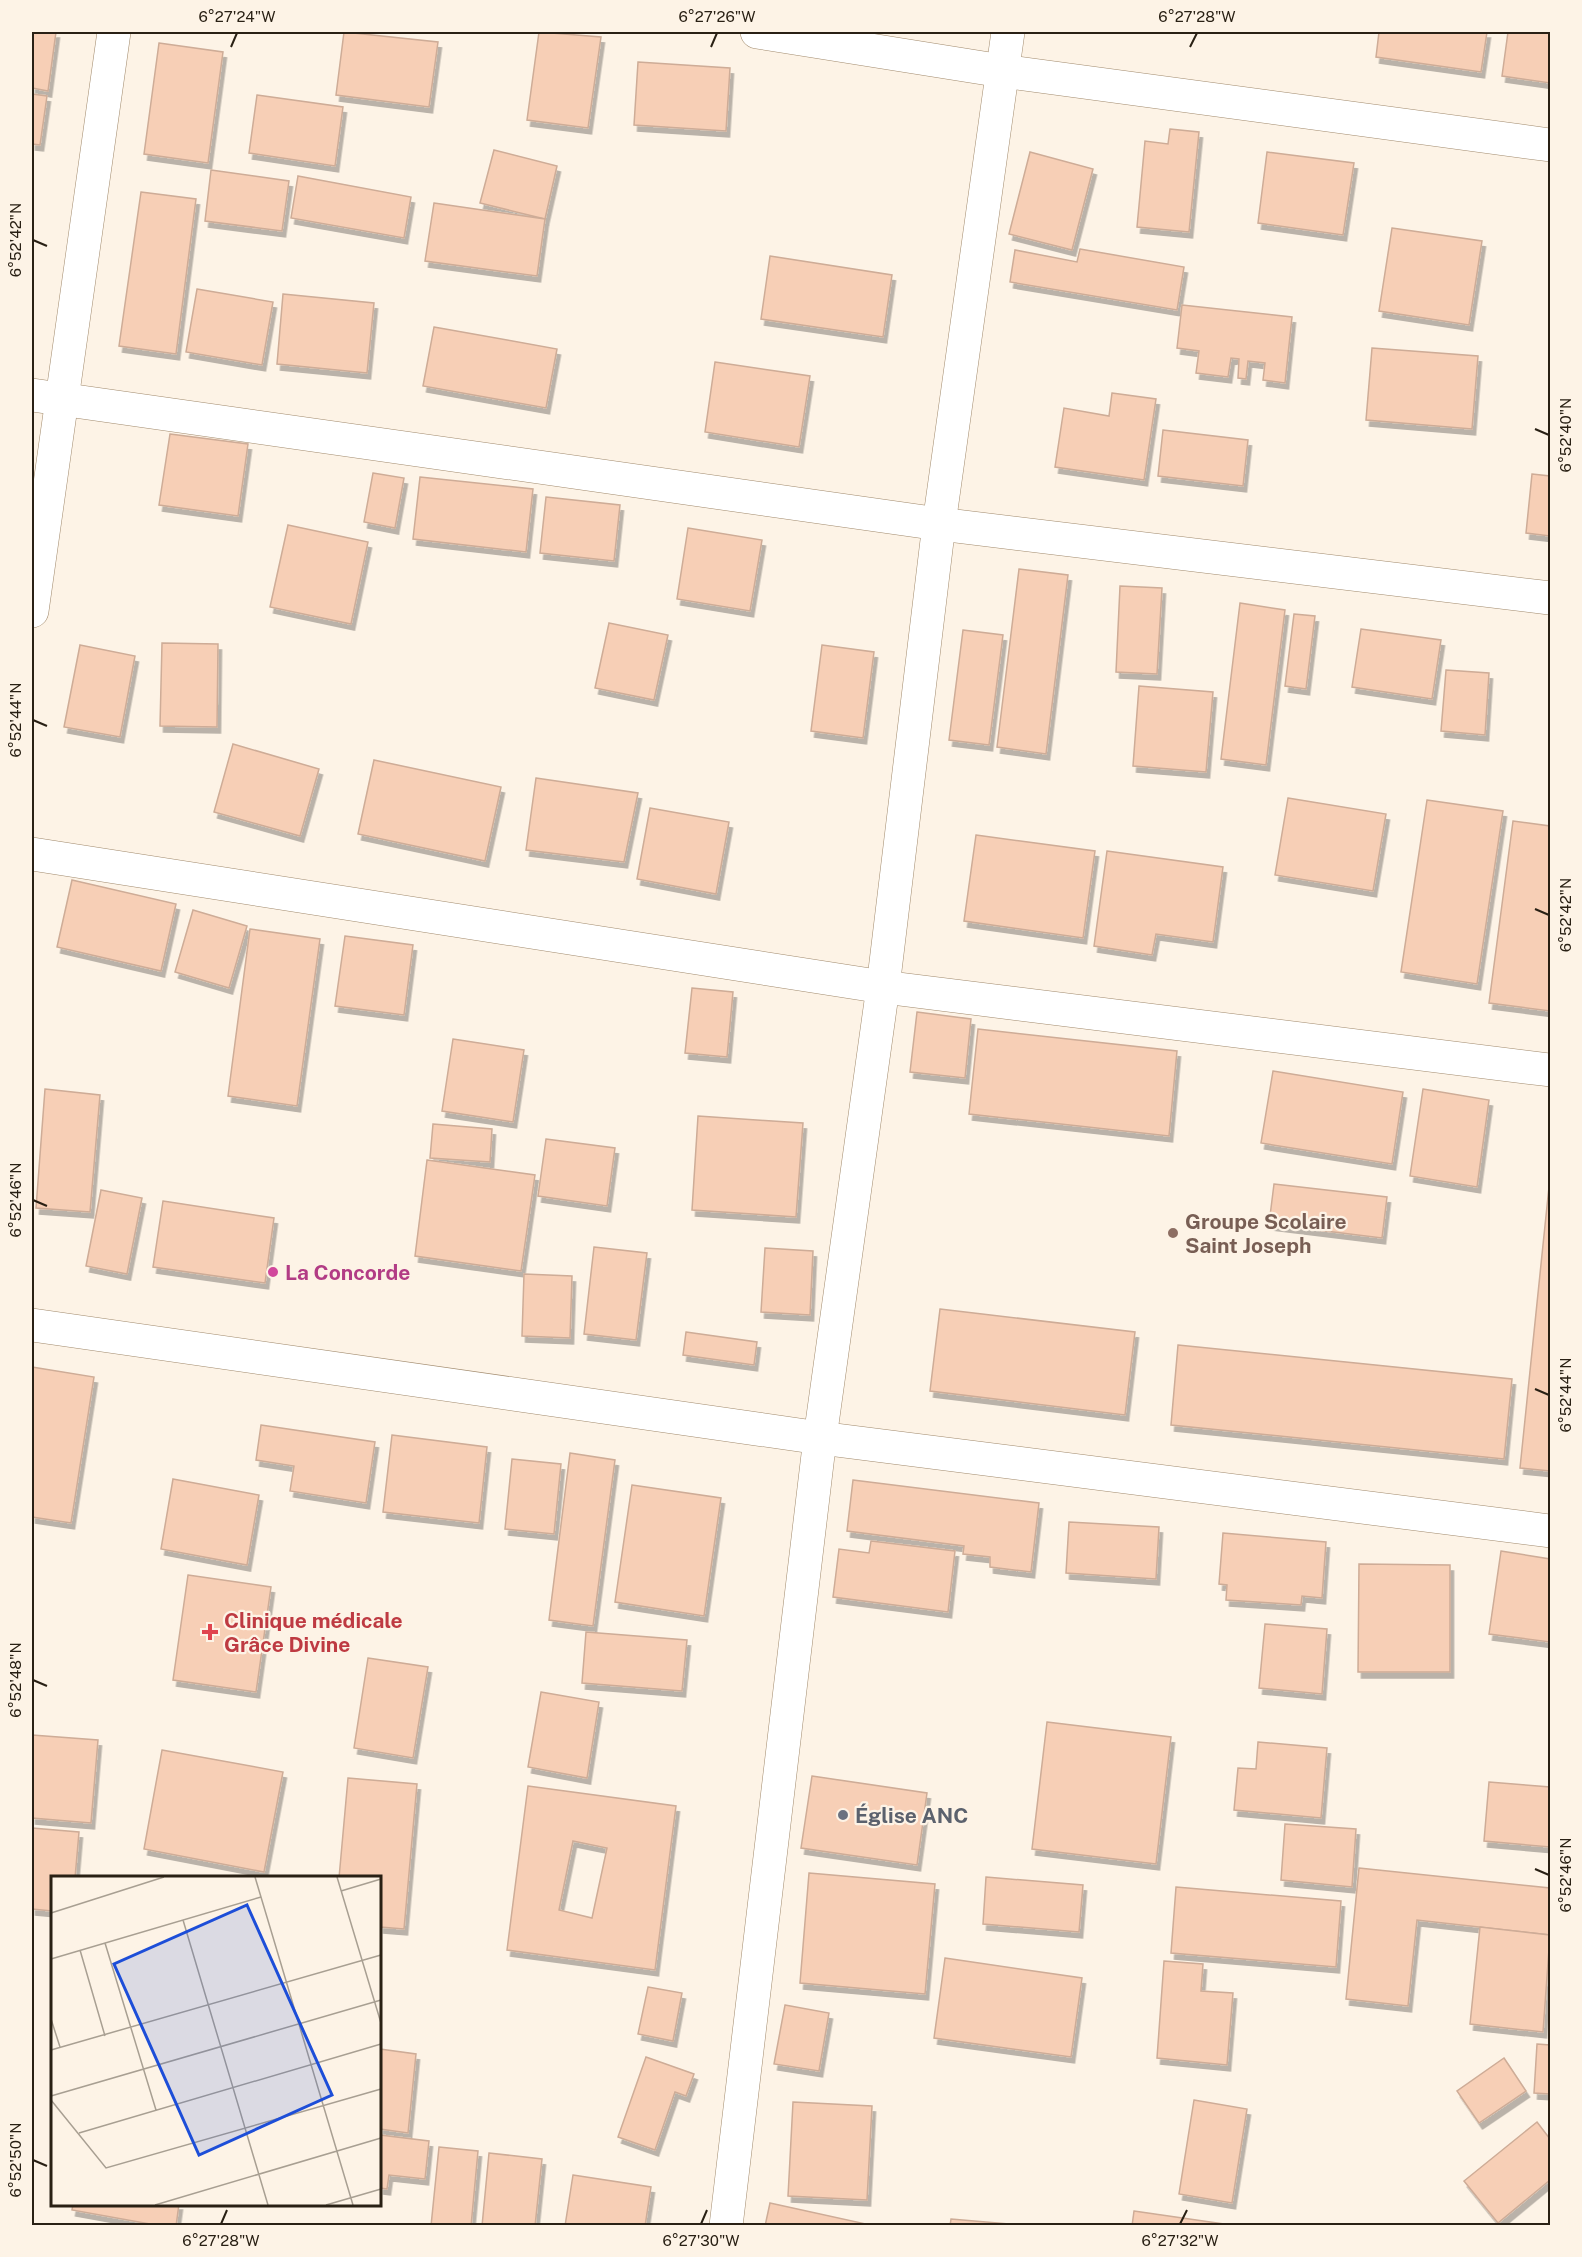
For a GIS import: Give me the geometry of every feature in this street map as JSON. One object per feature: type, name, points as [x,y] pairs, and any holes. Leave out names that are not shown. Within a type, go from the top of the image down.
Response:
[{"type":"street","points":[[32,611],[64,399],[114,32]]},
{"type":"street","points":[[757,32],[1002,71],[1551,145]]},
{"type":"street","points":[[726,2226],[820,1438],[883,987],[939,524],[1008,32]]},
{"type":"street","points":[[32,395],[939,524],[1551,598]]},
{"type":"street","points":[[32,854],[883,987],[1551,1070]]},
{"type":"street","points":[[32,1325],[820,1438],[1551,1531]]},
{"type":"building","points":[[32,32],[56,32],[48,91],[32,88]]},
{"type":"building","points":[[344,32],[438,42],[429,107],[336,95]]},
{"type":"building","points":[[539,32],[601,37],[588,128],[527,120]]},
{"type":"building","points":[[1379,32],[1487,32],[1481,72],[1376,57]]},
{"type":"building","points":[[1508,32],[1550,32],[1550,83],[1502,76]]},
{"type":"building","points":[[159,43],[223,52],[208,163],[144,154]]},
{"type":"building","points":[[638,62],[730,68],[726,131],[634,125]]},
{"type":"building","points":[[32,94],[47,96],[40,145],[32,144]]},
{"type":"building","points":[[257,95],[343,107],[335,166],[249,153]]},
{"type":"building","points":[[1170,129],[1199,132],[1189,232],[1137,227],[1145,141],[1168,144]]},
{"type":"building","points":[[494,150],[557,166],[545,219],[480,203]]},
{"type":"building","points":[[1030,152],[1093,169],[1072,250],[1009,234]]},
{"type":"building","points":[[1267,152],[1354,163],[1343,235],[1258,223]]},
{"type":"building","points":[[211,170],[289,181],[282,231],[205,221]]},
{"type":"building","points":[[298,176],[411,197],[404,238],[291,218]]},
{"type":"building","points":[[141,192],[196,199],[176,354],[119,346]]},
{"type":"building","points":[[434,203],[545,219],[537,276],[425,261]]},
{"type":"building","points":[[1392,228],[1482,241],[1469,325],[1379,311]]},
{"type":"building","points":[[1080,249],[1184,267],[1177,310],[1010,282],[1015,250],[1077,262]]},
{"type":"building","points":[[770,256],[892,275],[883,337],[761,319]]},
{"type":"building","points":[[197,289],[273,302],[262,365],[186,352]]},
{"type":"building","points":[[283,294],[374,303],[367,373],[277,364]]},
{"type":"building","points":[[1182,305],[1292,317],[1285,383],[1263,380],[1265,363],[1248,361],[1246,379],[1238,378],[1239,359],[1231,358],[1228,377],[1196,373],[1199,351],[1177,348]]},
{"type":"building","points":[[434,327],[557,349],[546,408],[423,386]]},
{"type":"building","points":[[1372,348],[1478,356],[1472,429],[1366,420]]},
{"type":"building","points":[[715,362],[810,376],[799,447],[705,432]]},
{"type":"building","points":[[1112,393],[1156,399],[1144,480],[1055,467],[1064,408],[1109,416]]},
{"type":"building","points":[[1163,430],[1248,440],[1243,486],[1158,476]]},
{"type":"building","points":[[170,434],[248,444],[238,516],[159,505]]},
{"type":"building","points":[[373,473],[404,478],[395,528],[364,522]]},
{"type":"building","points":[[1532,474],[1550,476],[1550,536],[1526,533]]},
{"type":"building","points":[[420,477],[533,489],[526,552],[413,539]]},
{"type":"building","points":[[546,497],[620,505],[614,561],[540,553]]},
{"type":"building","points":[[288,525],[368,542],[351,624],[270,607]]},
{"type":"building","points":[[688,528],[762,540],[750,611],[677,599]]},
{"type":"building","points":[[1019,569],[1068,575],[1046,754],[997,747]]},
{"type":"building","points":[[1120,586],[1162,588],[1157,674],[1116,672]]},
{"type":"building","points":[[1240,603],[1285,610],[1266,765],[1221,759]]},
{"type":"building","points":[[1294,614],[1315,616],[1306,689],[1285,686]]},
{"type":"building","points":[[609,623],[668,635],[654,700],[595,688]]},
{"type":"building","points":[[1361,629],[1441,640],[1432,699],[1352,687]]},
{"type":"building","points":[[963,630],[1003,635],[989,745],[949,740]]},
{"type":"building","points":[[162,643],[218,644],[217,727],[160,726]]},
{"type":"building","points":[[80,645],[135,656],[120,737],[64,727]]},
{"type":"building","points":[[822,645],[874,652],[863,738],[811,731]]},
{"type":"building","points":[[1446,670],[1489,673],[1485,735],[1441,731]]},
{"type":"building","points":[[1139,686],[1213,692],[1206,772],[1133,766]]},
{"type":"building","points":[[233,744],[319,769],[300,836],[214,812]]},
{"type":"building","points":[[374,760],[501,787],[485,861],[358,834]]},
{"type":"building","points":[[536,778],[638,793],[624,862],[526,850]]},
{"type":"building","points":[[1288,798],[1386,814],[1373,891],[1275,875]]},
{"type":"building","points":[[1427,800],[1503,811],[1477,984],[1401,972]]},
{"type":"building","points":[[650,808],[729,822],[716,894],[637,879]]},
{"type":"building","points":[[1513,821],[1550,826],[1550,1011],[1489,1003]]},
{"type":"building","points":[[976,835],[1095,851],[1083,938],[964,921]]},
{"type":"building","points":[[1107,851],[1223,867],[1213,942],[1156,934],[1152,955],[1094,946]]},
{"type":"building","points":[[72,880],[176,904],[161,971],[57,947]]},
{"type":"building","points":[[193,910],[247,926],[229,988],[175,972]]},
{"type":"building","points":[[250,929],[320,939],[297,1106],[228,1096]]},
{"type":"building","points":[[345,936],[413,945],[404,1015],[335,1006]]},
{"type":"building","points":[[692,988],[733,992],[727,1057],[685,1053]]},
{"type":"building","points":[[917,1012],[971,1019],[965,1078],[910,1072]]},
{"type":"building","points":[[978,1029],[1177,1051],[1169,1136],[969,1114]]},
{"type":"building","points":[[453,1039],[524,1050],[513,1122],[442,1111]]},
{"type":"building","points":[[1273,1071],[1403,1092],[1392,1164],[1261,1143]]},
{"type":"building","points":[[45,1089],[100,1095],[90,1212],[36,1208]]},
{"type":"building","points":[[1423,1089],[1489,1100],[1477,1187],[1410,1176]]},
{"type":"building","points":[[698,1116],[803,1123],[796,1217],[692,1210]]},
{"type":"building","points":[[433,1124],[492,1129],[490,1162],[430,1158]]},
{"type":"building","points":[[546,1139],[615,1148],[607,1206],[538,1196]]},
{"type":"building","points":[[427,1160],[535,1175],[521,1271],[415,1256]]},
{"type":"building","points":[[1550,1177],[1550,1471],[1520,1468]]},
{"type":"building","points":[[1274,1184],[1387,1197],[1382,1238],[1269,1224]]},
{"type":"building","points":[[101,1190],[142,1198],[127,1274],[86,1266]]},
{"type":"building","points":[[163,1201],[274,1218],[265,1283],[153,1267]]},
{"type":"building","points":[[594,1247],[647,1253],[636,1340],[584,1334]]},
{"type":"building","points":[[765,1248],[813,1251],[810,1315],[761,1312]]},
{"type":"building","points":[[524,1274],[572,1276],[570,1338],[522,1336]]},
{"type":"building","points":[[940,1309],[1135,1332],[1125,1415],[930,1391]]},
{"type":"building","points":[[686,1332],[757,1342],[754,1365],[683,1355]]},
{"type":"building","points":[[1178,1345],[1512,1379],[1504,1459],[1171,1425]]},
{"type":"building","points":[[32,1367],[94,1377],[71,1523],[32,1517]]},
{"type":"building","points":[[261,1425],[375,1442],[366,1503],[290,1491],[294,1466],[256,1460]]},
{"type":"building","points":[[392,1435],[487,1447],[479,1523],[383,1512]]},
{"type":"building","points":[[570,1453],[615,1460],[593,1626],[549,1620]]},
{"type":"building","points":[[512,1459],[561,1464],[554,1534],[505,1529]]},
{"type":"building","points":[[173,1479],[259,1495],[247,1565],[161,1549]]},
{"type":"building","points":[[853,1480],[1039,1503],[1031,1572],[990,1567],[990,1557],[963,1554],[964,1546],[847,1531]]},
{"type":"building","points":[[632,1485],[721,1498],[704,1616],[615,1602]]},
{"type":"building","points":[[1069,1522],[1159,1527],[1156,1579],[1066,1573]]},
{"type":"building","points":[[1223,1533],[1326,1542],[1322,1598],[1302,1596],[1301,1605],[1226,1600],[1227,1585],[1219,1584]]},
{"type":"building","points":[[871,1541],[955,1551],[948,1612],[833,1597],[839,1549],[869,1553]]},
{"type":"building","points":[[1501,1551],[1550,1559],[1550,1642],[1489,1634]]},
{"type":"building","points":[[1359,1564],[1450,1565],[1450,1672],[1358,1672]]},
{"type":"building","points":[[188,1575],[271,1587],[256,1692],[173,1680]]},
{"type":"building","points":[[1265,1624],[1327,1629],[1322,1694],[1259,1688]]},
{"type":"building","points":[[586,1632],[687,1640],[682,1691],[582,1683]]},
{"type":"building","points":[[368,1658],[428,1667],[413,1758],[354,1748]]},
{"type":"building","points":[[541,1692],[599,1702],[587,1778],[528,1767]]},
{"type":"building","points":[[1047,1722],[1171,1737],[1156,1864],[1032,1849]]},
{"type":"building","points":[[32,1735],[98,1740],[91,1823],[32,1818]]},
{"type":"building","points":[[1258,1742],[1327,1748],[1321,1818],[1234,1810],[1238,1768],[1256,1769]]},
{"type":"building","points":[[162,1750],[283,1772],[264,1872],[144,1849]]},
{"type":"building","points":[[812,1776],[927,1793],[917,1865],[801,1848]]},
{"type":"building","points":[[348,1778],[417,1784],[404,1929],[381,1927],[381,1876],[339,1876]]},
{"type":"building","points":[[1489,1782],[1550,1787],[1550,1847],[1484,1841]]},
{"type":"building","points":[[528,1786],[676,1806],[655,1970],[507,1950]],"holes":[[[573,1841],[607,1848],[592,1918],[559,1910]]]},
{"type":"building","points":[[1285,1824],[1356,1829],[1352,1887],[1281,1880]]},
{"type":"building","points":[[32,1828],[79,1832],[75,1876],[51,1876],[51,1911],[32,1909]]},
{"type":"building","points":[[1359,1868],[1550,1888],[1550,1935],[1417,1920],[1408,2006],[1346,1999]]},
{"type":"building","points":[[809,1873],[935,1884],[925,1994],[800,1983]]},
{"type":"building","points":[[986,1877],[1083,1885],[1079,1932],[983,1924]]},
{"type":"building","points":[[1176,1887],[1341,1901],[1336,1967],[1171,1953]]},
{"type":"building","points":[[1480,1927],[1550,1935],[1543,2032],[1470,2024]]},
{"type":"building","points":[[945,1958],[1082,1978],[1071,2057],[934,2038]]},
{"type":"building","points":[[1164,1961],[1203,1964],[1201,1991],[1233,1993],[1227,2065],[1157,2058]]},
{"type":"building","points":[[648,1987],[682,1993],[673,2041],[638,2034]]},
{"type":"building","points":[[785,2005],[829,2013],[819,2071],[774,2064]]},
{"type":"building","points":[[1537,2044],[1550,2045],[1550,2094],[1534,2093]]},
{"type":"building","points":[[381,2049],[416,2054],[408,2133],[381,2129]]},
{"type":"building","points":[[646,2057],[694,2074],[686,2096],[675,2092],[655,2150],[618,2137]]},
{"type":"building","points":[[1504,2058],[1526,2091],[1479,2123],[1457,2091]]},
{"type":"building","points":[[1194,2100],[1247,2109],[1232,2203],[1179,2194]]},
{"type":"building","points":[[793,2102],[872,2106],[867,2200],[788,2196]]},
{"type":"building","points":[[1537,2122],[1550,2139],[1550,2180],[1498,2223],[1464,2181]]},
{"type":"building","points":[[381,2135],[429,2141],[425,2179],[389,2175],[387,2189],[381,2188]]},
{"type":"building","points":[[439,2147],[478,2151],[471,2226],[431,2226]]},
{"type":"building","points":[[489,2153],[542,2159],[535,2226],[482,2226]]},
{"type":"building","points":[[573,2175],[651,2187],[645,2226],[565,2226]]},
{"type":"building","points":[[770,2203],[866,2224],[866,2226],[765,2226]]},
{"type":"building","points":[[73,2206],[179,2206],[176,2226],[161,2226],[72,2210]]},
{"type":"building","points":[[1134,2211],[1238,2226],[1132,2226]]},
{"type":"building","points":[[951,2219],[1031,2226],[950,2226]]},
{"type":"place","name":"Groupe Scolaire Saint Joseph","points":[[1173,1233]]},
{"type":"place","name":"La Concorde","points":[[273,1272]]},
{"type":"place","name":"Clinique médicale Grâce Divine","points":[[210,1632]]},
{"type":"place","name":"Église ANC","points":[[843,1815]]}]
